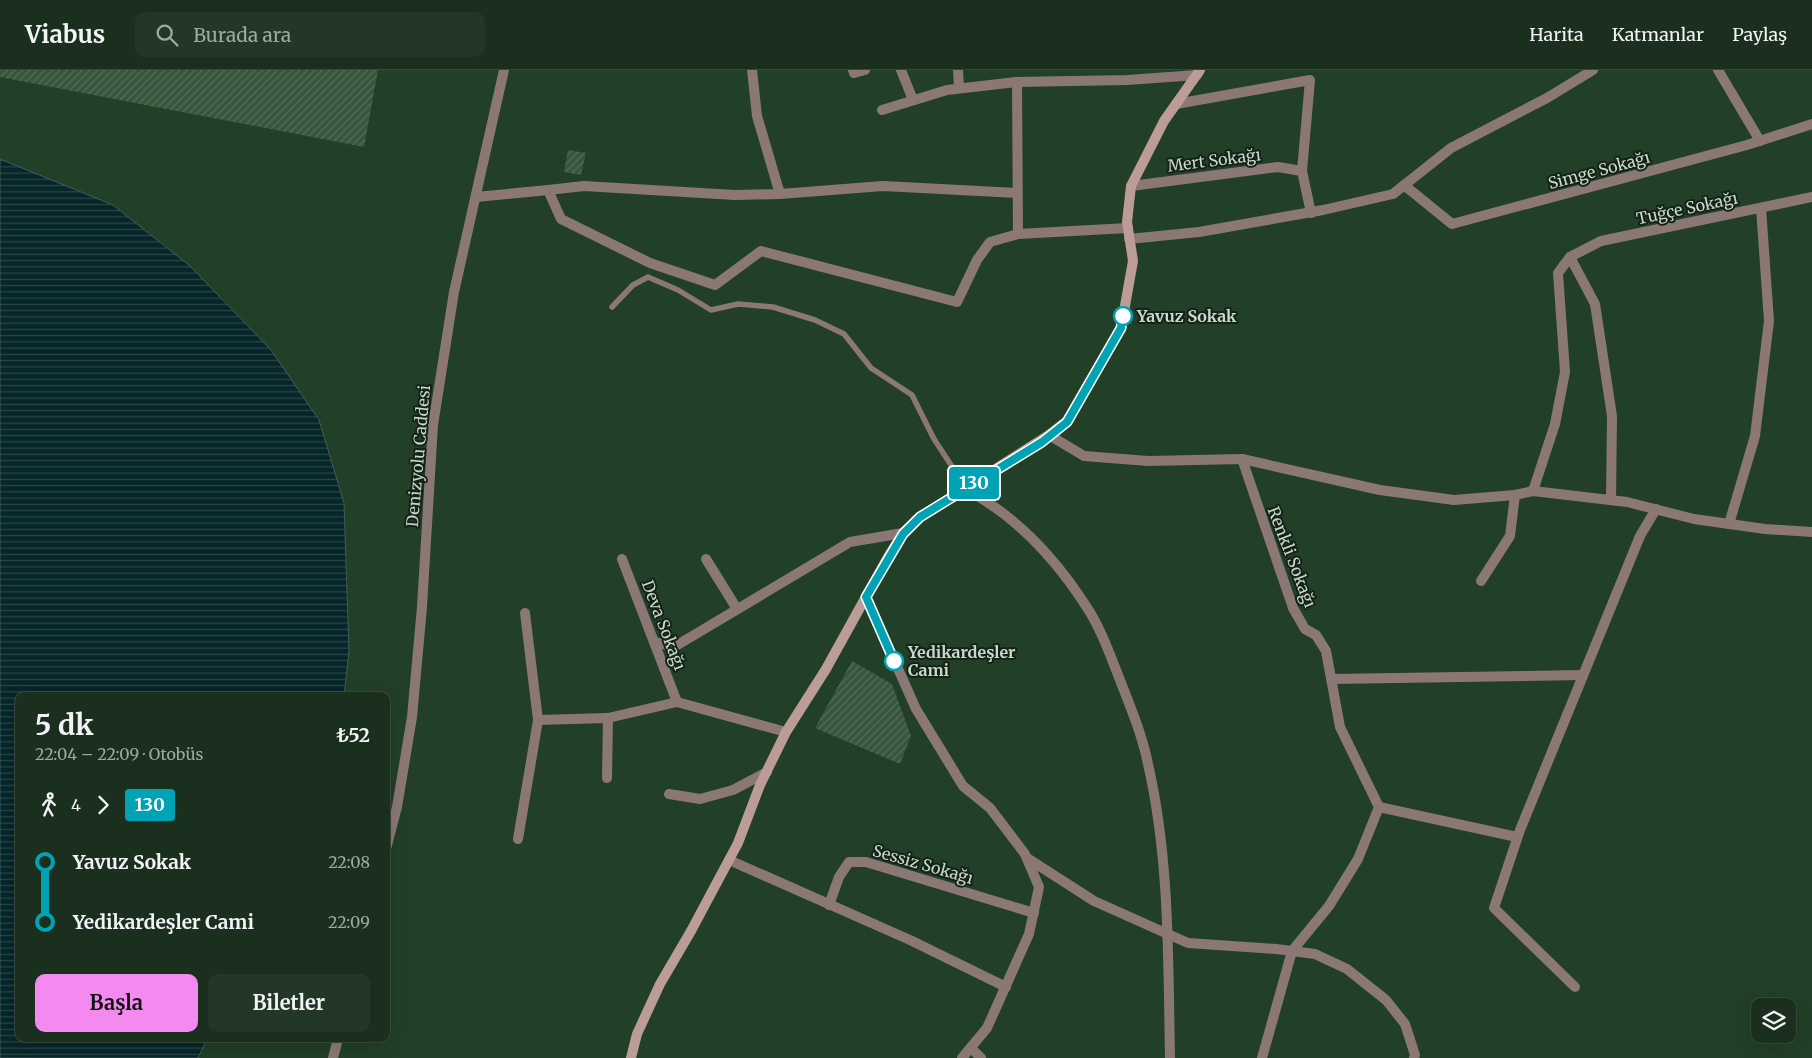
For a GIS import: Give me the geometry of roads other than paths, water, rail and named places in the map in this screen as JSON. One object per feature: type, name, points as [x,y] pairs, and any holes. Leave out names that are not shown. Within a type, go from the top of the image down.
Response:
[{"type":"main road","points":[[631,1058],[637,1034],[660,984],[738,843],[767,772],[786,732],[826,669],[903,534],[920,517],[1050,436],[1067,422],[1121,328],[1133,261],[1127,222],[1131,186],[1164,121],[1198,72]]},
{"type":"street","name":"Denizyolu Caddesi","points":[[390,833],[397,807],[412,717],[422,606],[433,425],[454,292],[504,70]]},
{"type":"street","points":[[752,70],[757,116],[780,194]]},
{"type":"street","points":[[853,70],[854,73],[865,70]]},
{"type":"street","points":[[901,70],[913,100]]},
{"type":"street","points":[[958,70],[959,88]]},
{"type":"street","points":[[548,190],[561,219],[650,263],[715,285],[761,252],[956,302],[977,260],[990,242],[1018,234],[1199,232],[1311,212],[1393,194],[1451,148],[1546,98],[1593,70]]},
{"type":"street","points":[[1718,70],[1760,141]]},
{"type":"street","points":[[882,110],[959,88],[1017,82],[1127,80],[1198,72]]},
{"type":"street","points":[[1176,104],[1310,80],[1302,171],[1311,212]]},
{"type":"street","points":[[1017,82],[1018,234]]},
{"type":"street","name":"Simge Sokağı","points":[[1404,185],[1452,224],[1608,184],[1760,141],[1812,124]]},
{"type":"street","name":"Mert Sokağı","points":[[1131,186],[1278,167],[1302,171]]},
{"type":"street","points":[[476,197],[584,186],[734,196],[883,186],[1017,193]]},
{"type":"street","name":"Tuğçe Sokağı","points":[[1570,257],[1602,241],[1812,196]]},
{"type":"street","points":[[1729,524],[1755,436],[1770,321],[1761,208]]},
{"type":"street","points":[[1533,491],[1555,424],[1565,372],[1558,273],[1570,257],[1595,304],[1612,416],[1611,500]]},
{"type":"street","points":[[1050,436],[1084,456],[1148,461],[1242,459],[1380,490],[1454,500],[1515,495],[1533,491],[1627,502],[1694,519],[1765,529],[1812,532]]},
{"type":"street","name":"Renkli Sokağı","points":[[1242,459],[1293,608],[1305,629],[1316,635],[1326,651],[1340,727],[1378,807]]},
{"type":"street","points":[[966,488],[1009,518],[1031,538],[1054,564],[1087,607],[1105,643],[1122,685],[1148,764],[1160,837],[1168,934],[1170,1058]]},
{"type":"street","points":[[1481,581],[1510,536],[1515,495]]},
{"type":"street","points":[[1575,987],[1494,908],[1517,837],[1640,536],[1656,509]]},
{"type":"street","points":[[655,642],[674,647],[850,542],[903,534]]},
{"type":"street","name":"Deva Sokağı","points":[[622,559],[677,702]]},
{"type":"street","points":[[706,559],[737,609]]},
{"type":"street","points":[[866,597],[920,717],[963,786],[990,808],[1027,858],[1039,887],[1029,934],[1006,987],[987,1028],[962,1058]]},
{"type":"street","points":[[518,840],[538,720],[525,613]]},
{"type":"street","points":[[1331,679],[1583,675]]},
{"type":"street","points":[[538,720],[608,718],[677,702],[786,732]]},
{"type":"street","points":[[607,778],[608,718]]},
{"type":"street","points":[[669,794],[700,799],[733,790],[767,772]]},
{"type":"street","points":[[1262,1058],[1292,951],[1329,906],[1358,859],[1378,807],[1517,837]]},
{"type":"street","points":[[1027,858],[1094,900],[1188,943],[1315,954],[1347,970],[1386,1000],[1404,1024],[1415,1055],[1414,1058]]},
{"type":"street","points":[[729,860],[910,940],[1006,987]]},
{"type":"street","name":"Sessiz Sokağı","points":[[829,905],[839,877],[849,862],[866,862],[1034,913]]},
{"type":"street","points":[[333,1058],[337,1042]]},
{"type":"street","points":[[971,1048],[981,1058]]},
{"type":"lane","points":[[612,307],[633,285],[648,277],[678,290],[711,310],[738,304],[773,307],[815,320],[844,334],[871,368],[912,395],[934,439],[966,488]]},
{"type":"water","points":[[0,159],[113,205],[190,266],[271,350],[319,420],[344,503],[349,651],[344,692],[15,692],[15,1042],[206,1042],[198,1058],[0,1058]]},
{"type":"place","name":"Yavuz Sokak","points":[[1123,316]]},
{"type":"place","name":"Yedikardeşler Cami","points":[[894,661]]}]
